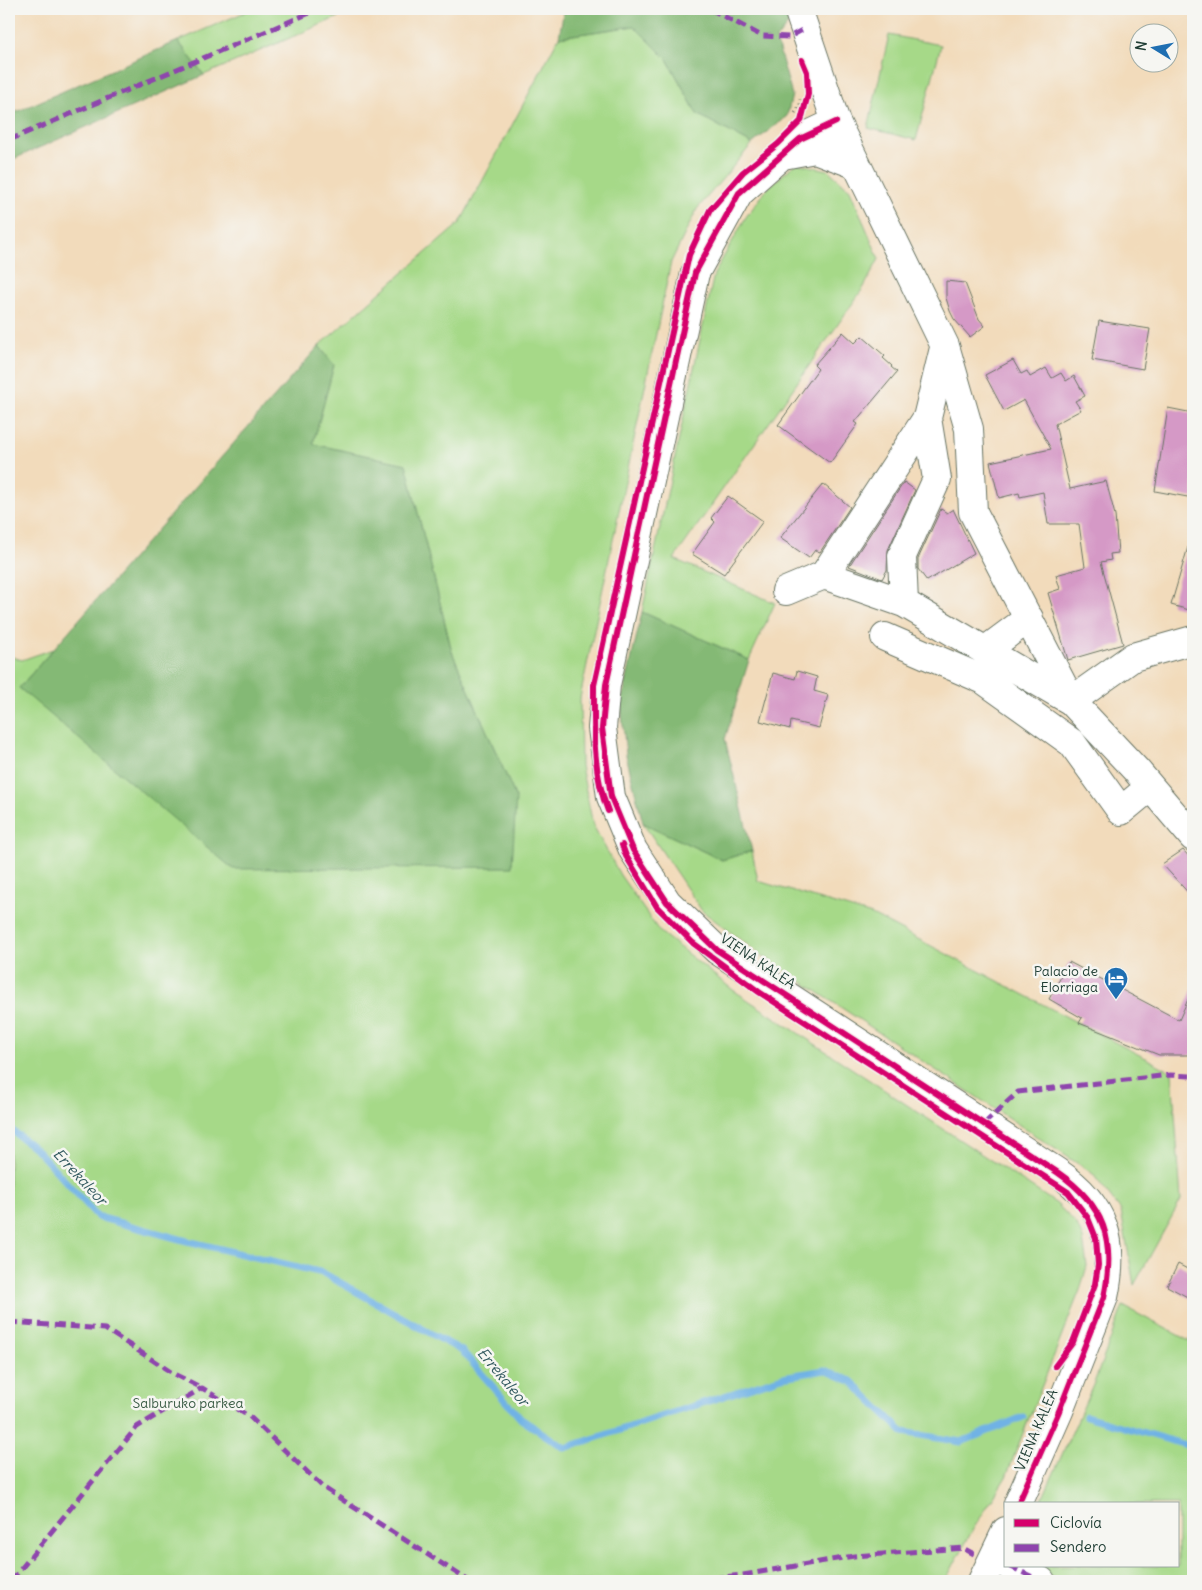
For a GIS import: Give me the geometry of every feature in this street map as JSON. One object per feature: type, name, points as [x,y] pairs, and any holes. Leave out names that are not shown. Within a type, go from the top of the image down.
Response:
[{"type":"street","points":[[798,9],[819,110],[793,134],[815,149],[857,165]]},
{"type":"street","points":[[814,85],[836,122],[945,346],[969,430],[973,512],[1072,701],[1193,837]]},
{"type":"street","name":"VIENA KALEA","points":[[836,122],[793,134],[739,193],[695,273],[606,685],[602,728],[611,797],[633,850],[667,902],[717,950],[1075,1184],[1095,1209],[1106,1232],[1108,1244],[1108,1277],[1104,1297],[1059,1411],[1019,1502]]},
{"type":"street","points":[[786,591],[824,575],[927,418],[945,346]]},
{"type":"street","points":[[904,603],[902,556],[937,479],[927,418]]},
{"type":"street","points":[[824,575],[904,603],[1072,701]]},
{"type":"street","points":[[986,650],[1029,618]]},
{"type":"street","points":[[885,637],[984,680],[1072,743],[1121,811],[1150,787]]},
{"type":"street","points":[[1072,701],[1133,657],[1193,640]]},
{"type":"street","points":[[982,1581],[1004,1535]]},
{"type":"street","points":[[1013,1568],[1041,1581]]},
{"type":"path","points":[[793,134],[814,85]]},
{"type":"path","points":[[793,134],[800,97]]},
{"type":"green space","points":[[252,9],[357,9],[204,75],[178,41]]},
{"type":"green space","points":[[564,9],[789,9],[792,19],[776,39],[792,95],[787,116],[752,144],[697,114],[667,59],[634,26],[559,37]]},
{"type":"green space","name":"Salburuko parkea","points":[[634,26],[667,59],[697,114],[752,144],[697,209],[671,262],[580,698],[581,766],[593,825],[620,875],[659,931],[733,990],[1057,1204],[1077,1225],[1083,1239],[1087,1266],[1080,1290],[1006,1477],[972,1531],[945,1581],[9,1581],[9,656],[22,660],[53,649],[19,688],[516,798],[452,652],[406,464],[313,444],[334,365],[319,346],[460,223],[559,37]]},
{"type":"green space","points":[[889,35],[941,45],[916,140],[868,128]]},
{"type":"green space","points":[[178,41],[204,75],[9,161],[9,115]]},
{"type":"green space","points":[[796,163],[828,170],[850,190],[879,259],[864,287],[674,559],[775,603],[749,660],[642,612],[714,274],[746,217],[768,188]]},
{"type":"green space","points":[[319,346],[334,365],[313,444],[406,464],[452,652],[516,798],[512,867],[233,869],[19,688]]},
{"type":"green space","points":[[642,612],[749,660],[725,739],[752,851],[722,860],[643,823],[626,755],[621,705]]},
{"type":"green space","points":[[643,823],[722,860],[752,851],[758,881],[872,915],[1172,1072],[1181,1200],[1134,1285],[1121,1211],[1092,1173],[760,954],[702,911]]},
{"type":"green space","points":[[1123,1306],[1193,1343],[1193,1581],[1059,1581],[1035,1568],[1180,1568],[1180,1502],[1041,1502],[1094,1383]]},
{"type":"building","points":[[946,281],[965,283],[979,319],[985,326],[970,337],[954,319],[950,311],[946,298]]},
{"type":"building","points":[[1099,321],[1150,329],[1143,369],[1092,360]]},
{"type":"building","points":[[843,332],[855,343],[862,336],[885,356],[883,358],[897,372],[855,422],[858,424],[830,463],[778,425],[818,369],[814,365]]},
{"type":"building","points":[[1013,360],[1021,374],[1027,371],[1030,377],[1046,368],[1052,378],[1061,373],[1066,381],[1074,376],[1085,396],[1075,401],[1081,410],[1055,424],[1070,489],[1106,481],[1115,515],[1118,553],[1110,554],[1111,560],[1101,562],[1123,644],[1068,660],[1048,593],[1060,589],[1056,575],[1085,567],[1079,524],[1048,524],[1043,492],[1020,497],[1019,493],[999,498],[990,462],[1051,449],[1024,400],[1004,411],[985,375]]},
{"type":"building","points":[[1168,408],[1193,413],[1193,498],[1155,491]]},
{"type":"building","points":[[904,482],[915,490],[888,550],[887,570],[882,579],[849,566]]},
{"type":"building","points":[[823,484],[850,507],[820,552],[815,550],[809,558],[780,538]]},
{"type":"building","points":[[728,496],[763,521],[724,574],[692,554],[715,522],[711,518]]},
{"type":"building","points":[[941,509],[947,513],[953,509],[974,553],[927,581],[918,569],[918,559]]},
{"type":"building","points":[[1188,547],[1193,548],[1193,611],[1171,605]]},
{"type":"building","points":[[797,671],[817,677],[814,691],[828,695],[819,728],[791,721],[790,729],[760,721],[773,673],[795,679]]},
{"type":"building","points":[[1183,850],[1193,861],[1193,898],[1162,864]]},
{"type":"building","name":"Palacio de Elorriaga","points":[[1069,962],[1179,1020],[1193,988],[1193,1055],[1159,1055],[1079,1023],[1082,1018],[1049,999]]},
{"type":"building","points":[[1178,1264],[1193,1272],[1193,1300],[1167,1286]]},
{"type":"waterway","name":"Errekaleor","points":[[9,1128],[38,1151],[98,1217],[187,1241],[323,1273],[462,1351],[521,1419],[565,1448],[782,1377],[825,1370],[851,1381],[903,1432],[961,1442],[1023,1417]]},
{"type":"waterway","name":"Errekaleor","points":[[1086,1416],[1193,1447]]},
{"type":"marked path","points":[[9,140],[319,9]]},
{"type":"marked path","points":[[710,9],[762,36],[789,37],[804,29]]},
{"type":"marked path","points":[[984,1124],[1018,1092],[1170,1075],[1193,1076]]},
{"type":"marked path","points":[[9,1322],[105,1329],[174,1374],[202,1388]]},
{"type":"marked path","points":[[11,1581],[137,1427],[202,1388],[250,1417],[324,1488],[469,1581]]},
{"type":"marked path","points":[[683,1581],[743,1575],[854,1556],[963,1548],[974,1554]]},
{"type":"marked path","points":[[1013,1568],[1041,1581]]},
{"type":"cycle path","points":[[608,811],[599,780],[595,749],[594,685],[689,255],[710,210],[743,172],[778,144],[801,121],[808,94],[807,72],[802,60]]},
{"type":"cycle path","points":[[836,122],[800,139],[739,193],[695,273],[606,685],[602,728],[611,797],[633,850],[667,902],[717,950],[1057,1172],[1073,1185],[1096,1211],[1103,1226],[1107,1242],[1107,1277],[1104,1297],[1059,1411],[1019,1502]]},
{"type":"cycle path","points":[[622,845],[626,856],[657,907],[693,943],[759,992],[1068,1192],[1088,1218],[1096,1238],[1098,1265],[1095,1284],[1073,1342],[1055,1366]]},
{"type":"place","name":"Palacio de Elorriaga","points":[[1116,1000]]}]
